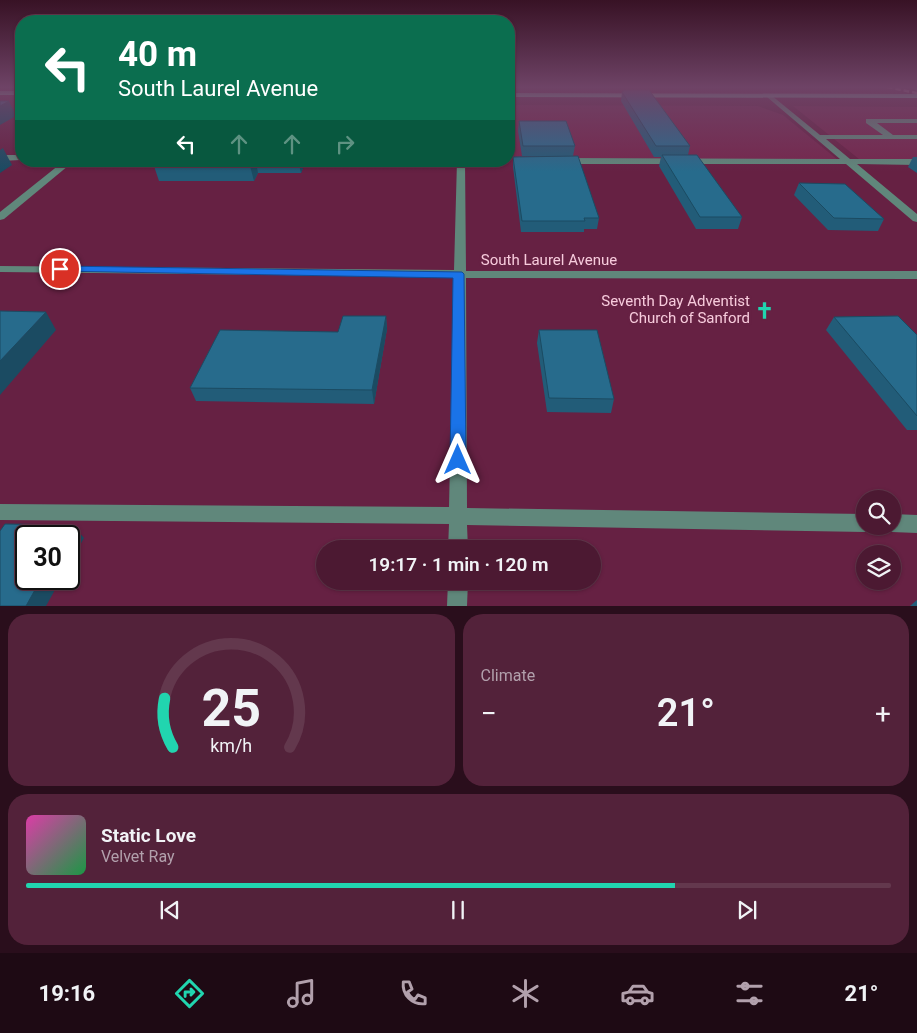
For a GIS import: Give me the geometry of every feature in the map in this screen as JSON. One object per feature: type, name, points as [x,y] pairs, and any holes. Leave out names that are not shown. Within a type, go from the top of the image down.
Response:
[{"type":"street","points":[[793,115],[917,219]]},
{"type":"street","points":[[891,137],[869,121],[917,121]]},
{"type":"street","points":[[819,137],[917,137]]},
{"type":"street","points":[[0,158],[15,158]]},
{"type":"street","points":[[559,161],[917,162]]},
{"type":"street","points":[[0,217],[62,167]]},
{"type":"street","points":[[458,540],[461,167]]},
{"type":"street","name":"South Laurel Avenue","points":[[0,268],[459,274],[917,275]]},
{"type":"street","points":[[0,512],[458,516],[856,523]]},
{"type":"street","points":[[901,523],[917,524]]},
{"type":"street","points":[[457,606],[458,590]]},
{"type":"shaded area","points":[[515,115],[783,115],[838,160],[515,158]]},
{"type":"shaded area","points":[[805,115],[917,115],[917,159],[859,159]]},
{"type":"building","points":[[637,115],[668,115],[690,146],[656,146]]},
{"type":"building","points":[[519,121],[566,121],[575,146],[523,146]]},
{"type":"building","points":[[662,155],[697,155],[742,217],[700,217]]},
{"type":"building","points":[[578,156],[599,218],[584,218],[585,221],[522,221],[514,167],[515,157]]},
{"type":"building","points":[[799,183],[845,184],[884,219],[834,218]]},
{"type":"building","points":[[0,311],[46,312],[0,361]]},
{"type":"building","points":[[343,316],[386,316],[372,390],[190,388],[220,330],[338,332]]},
{"type":"building","points":[[898,316],[917,335],[917,416],[834,317]]},
{"type":"building","points":[[539,330],[597,330],[614,399],[549,398]]},
{"type":"building","points":[[5,524],[73,525],[15,525],[15,590],[35,590],[26,606],[0,606],[0,531]]},
{"type":"place","name":"Seventh Day Adventist Church of Sanford","points":[[764,310]]},
{"type":"route","points":[[60,269],[459,274],[458,460]]}]
